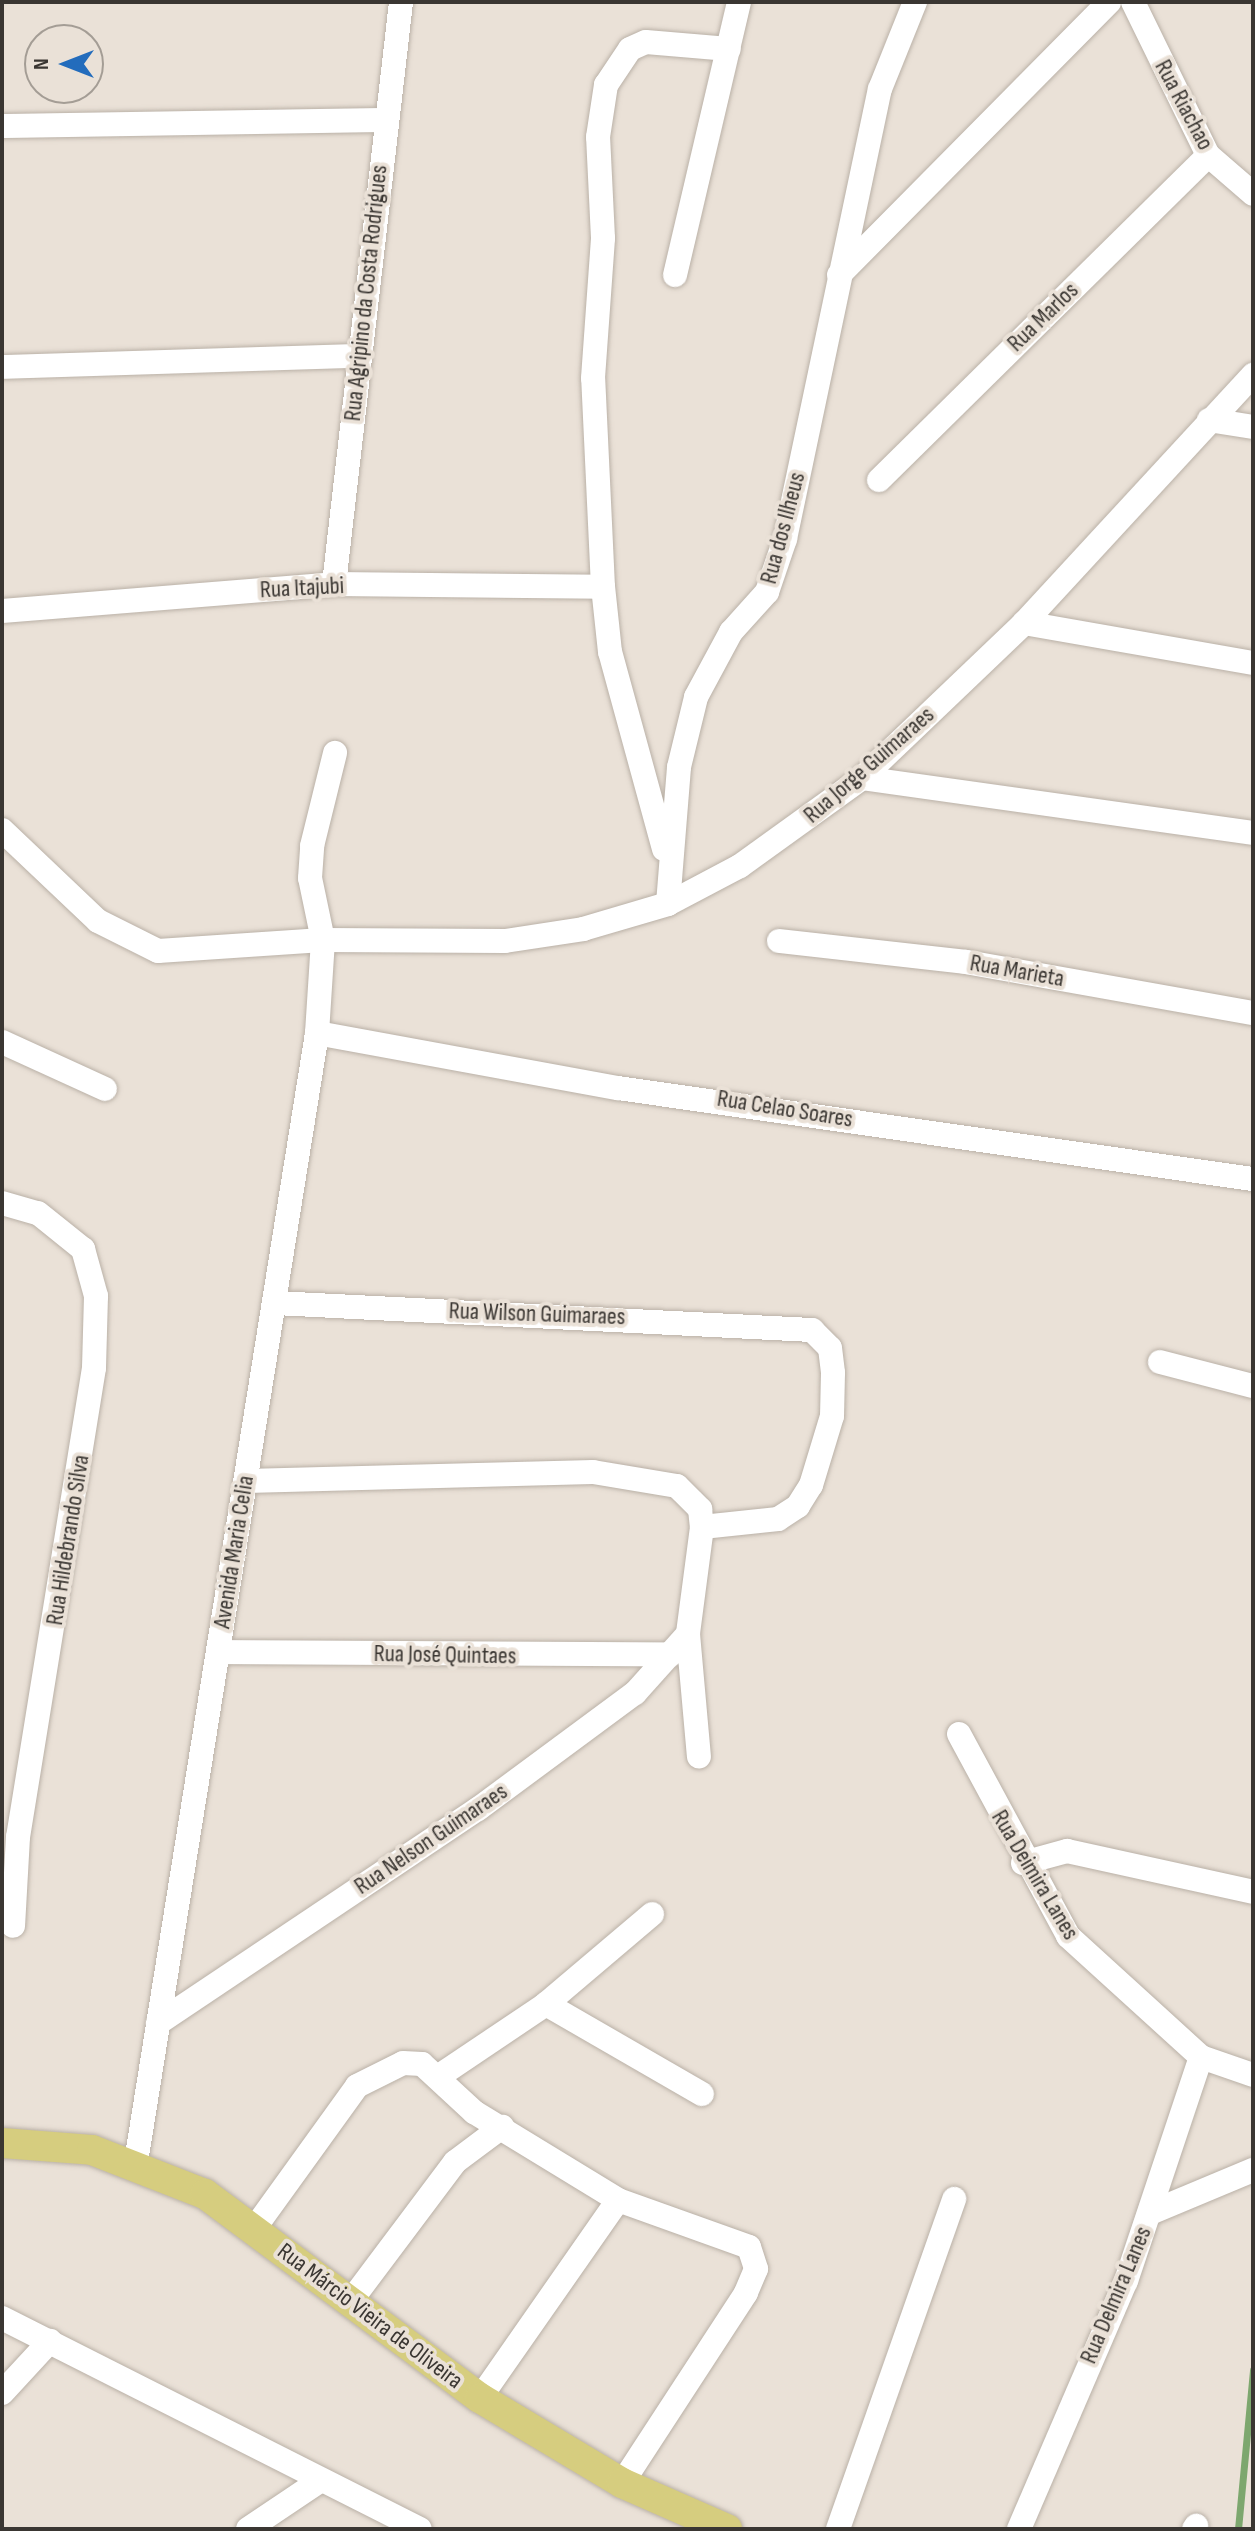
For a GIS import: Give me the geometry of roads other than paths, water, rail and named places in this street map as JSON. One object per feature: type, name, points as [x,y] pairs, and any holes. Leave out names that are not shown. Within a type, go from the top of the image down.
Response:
[{"type":"main road","name":"Rua Márcio Vieira de Oliveira","points":[[2,2143],[51,2143],[136,2162],[205,2194],[480,2398],[622,2483],[727,2529]]},
{"type":"street","name":"Rua Agripino da Costa Rodrigues","points":[[334,584],[401,2]]},
{"type":"street","points":[[675,275],[739,2]]},
{"type":"street","name":"Rua dos Ilheus","points":[[668,904],[667,859],[696,697],[731,632],[767,592],[785,539],[880,89],[915,2]]},
{"type":"street","points":[[839,275],[1109,2]]},
{"type":"street","name":"Rua Riachao","points":[[1133,2],[1208,155],[1253,194]]},
{"type":"street","points":[[667,859],[610,652],[603,587],[593,378],[603,238],[595,174],[606,85],[617,61],[646,42],[729,49]]},
{"type":"street","points":[[2,126],[385,120]]},
{"type":"street","name":"Rua Marlos","points":[[879,480],[1208,155]]},
{"type":"street","points":[[2,367],[360,356]]},
{"type":"street","name":"Rua Jorge Guimaraes","points":[[2,830],[125,940],[186,951],[323,940],[505,941],[583,929],[668,904],[740,866],[862,778],[1024,623],[1253,375]]},
{"type":"street","points":[[1209,420],[1253,427]]},
{"type":"street","name":"Rua Itajubi","points":[[2,611],[334,584],[603,587]]},
{"type":"street","points":[[1024,623],[1253,663]]},
{"type":"street","name":"Avenida Maria Celia","points":[[136,2162],[317,1033],[323,940],[311,862],[335,753]]},
{"type":"street","points":[[862,778],[1253,833]]},
{"type":"street","name":"Rua Marieta","points":[[779,941],[966,962],[1253,1013]]},
{"type":"street","name":"Rua Celao Soares","points":[[317,1033],[618,1088],[1253,1179]]},
{"type":"street","points":[[2,1042],[105,1089]]},
{"type":"street","name":"Rua Hildebrando Silva","points":[[2,1203],[38,1213],[83,1249],[96,1296],[90,1398],[18,1837],[13,1926]]},
{"type":"street","name":"Rua Wilson Guimaraes","points":[[275,1303],[800,1328],[827,1342],[833,1373],[832,1416],[811,1485],[798,1506],[778,1519],[702,1527]]},
{"type":"street","points":[[1160,1362],[1253,1386]]},
{"type":"street","points":[[246,1481],[593,1472],[677,1486],[700,1509],[702,1527],[688,1634],[699,1757]]},
{"type":"street","name":"Rua Nelson Guimaraes","points":[[158,2023],[478,1809],[635,1693],[688,1634]]},
{"type":"street","name":"Rua José Quintaes","points":[[218,1652],[671,1654]]},
{"type":"street","name":"Rua Deimira Lanes","points":[[959,1734],[1023,1863],[1076,1946],[1201,2057],[1253,2075]]},
{"type":"street","points":[[1023,1863],[1067,1851],[1253,1892]]},
{"type":"street","points":[[439,2076],[546,2004],[652,1914]]},
{"type":"street","points":[[546,2004],[702,2094]]},
{"type":"street","name":"Rua Delmira Lanes","points":[[1019,2529],[1150,2213],[1201,2057]]},
{"type":"street","points":[[254,2229],[357,2086],[403,2063],[439,2076],[474,2112],[618,2200],[749,2247],[756,2269],[746,2293],[622,2483]]},
{"type":"street","points":[[350,2302],[455,2162],[502,2127]]},
{"type":"street","points":[[1150,2213],[1253,2170]]},
{"type":"street","points":[[838,2529],[954,2199]]},
{"type":"street","points":[[480,2398],[618,2200]]},
{"type":"street","points":[[2,2318],[409,2527]]},
{"type":"street","points":[[2,2393],[50,2341]]},
{"type":"street","points":[[248,2529],[321,2480]]},
{"type":"waterway","points":[[1238,2529],[1253,2370]]}]
